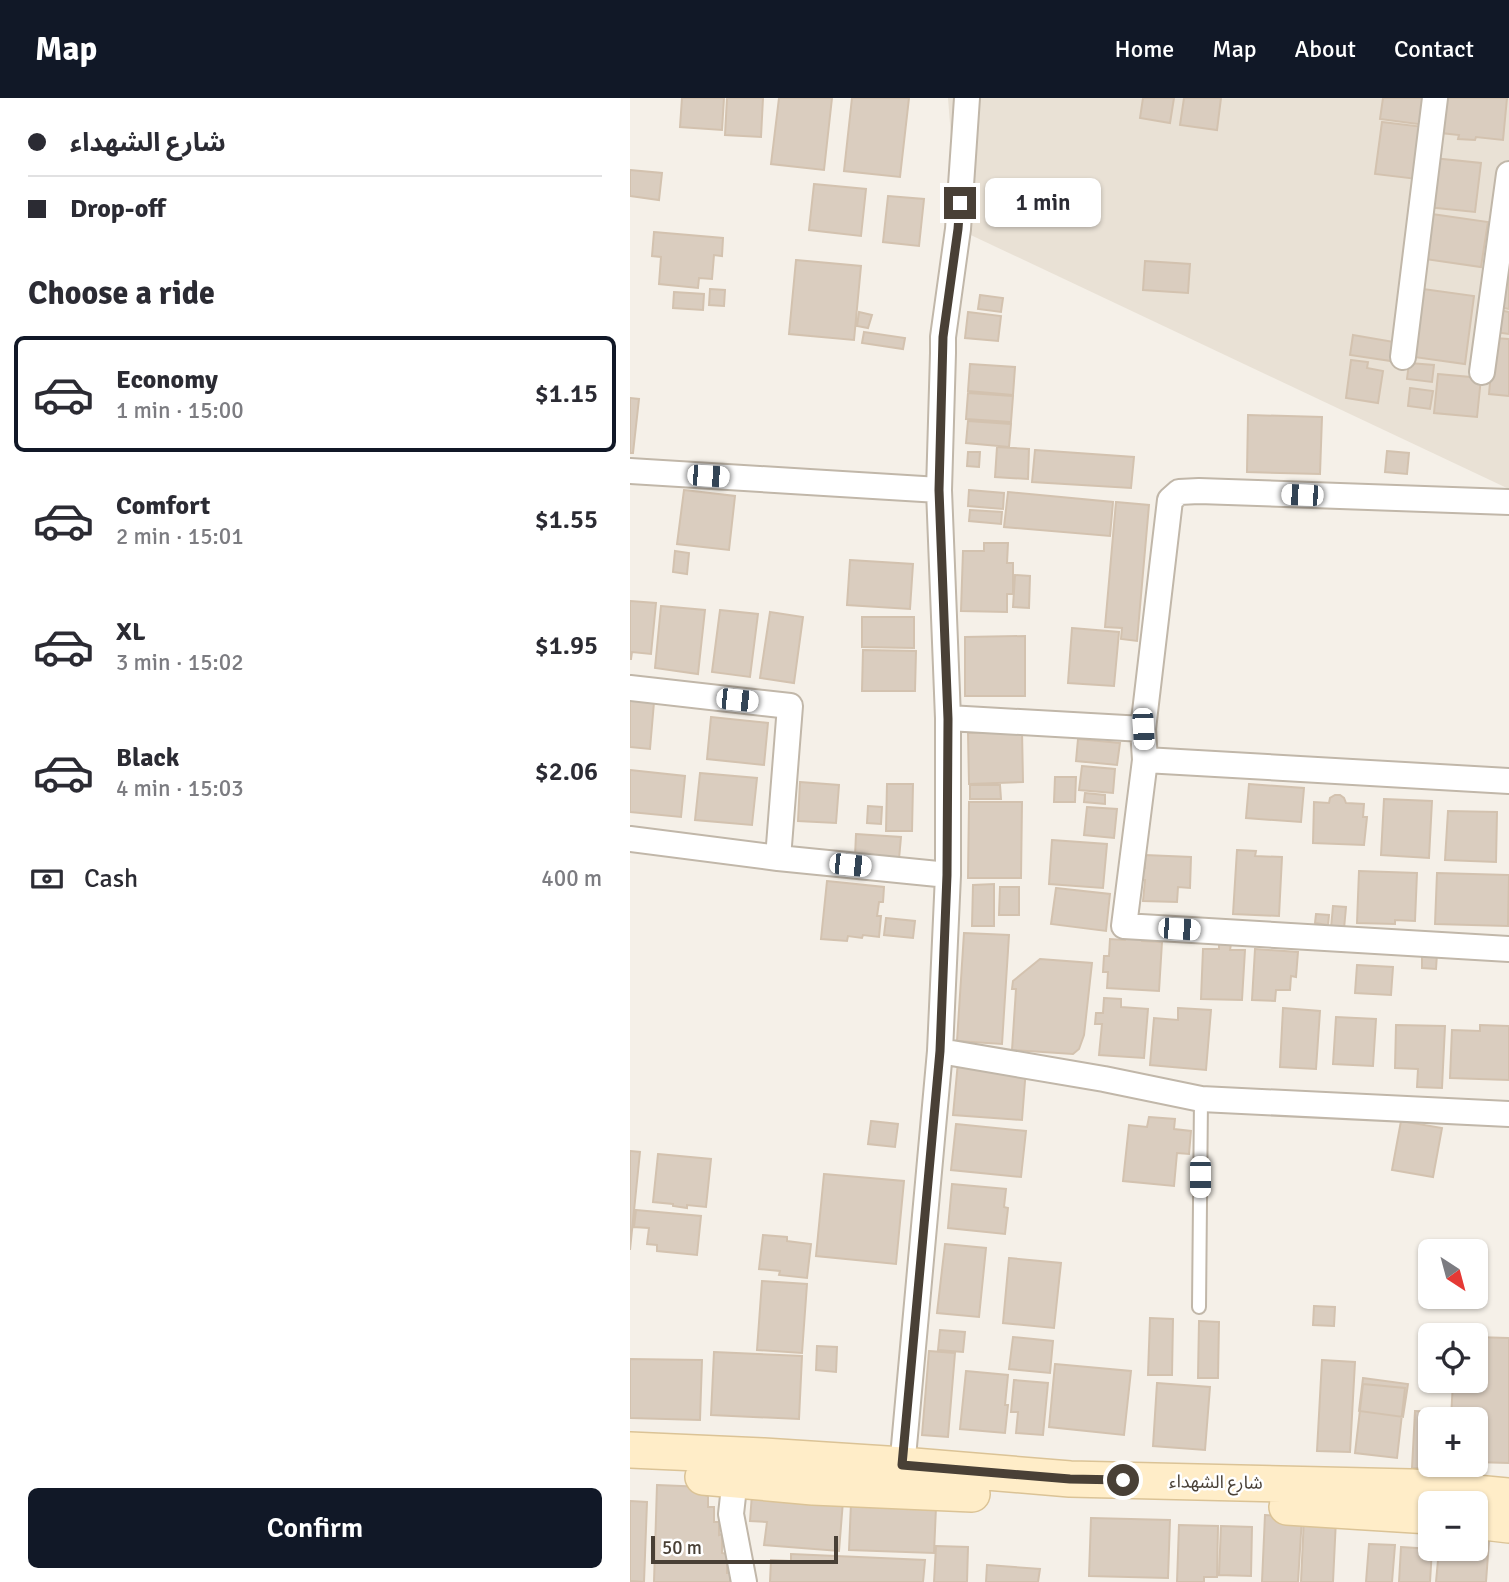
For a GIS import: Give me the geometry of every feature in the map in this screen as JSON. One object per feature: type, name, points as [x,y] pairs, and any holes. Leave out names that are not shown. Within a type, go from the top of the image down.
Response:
[{"type":"main road","name":"شارع الشهداء","points":[[630,1450],[764,1456],[901,1478],[1418,1515]]},
{"type":"main road","name":"شارع الشهداء","points":[[630,1472],[735,1478],[813,1487],[901,1478],[1070,1479],[1411,1487],[1509,1496]]},
{"type":"main road","points":[[1488,1523],[1509,1525]]},
{"type":"street","points":[[901,1478],[940,1051],[947,875],[948,719],[939,490],[943,337],[958,229],[967,98]]},
{"type":"street","points":[[1403,356],[1435,98]]},
{"type":"street","points":[[1482,372],[1509,174]]},
{"type":"street","points":[[630,471],[939,490]]},
{"type":"street","points":[[1509,502],[1199,491],[1179,492],[1170,500],[1143,729],[1145,760],[1124,926],[1509,949]]},
{"type":"street","points":[[630,688],[790,706],[778,858]]},
{"type":"street","points":[[948,719],[1143,729]]},
{"type":"street","points":[[1145,760],[1509,781]]},
{"type":"street","points":[[630,839],[778,858],[947,875]]},
{"type":"street","points":[[940,1051],[1104,1079],[1201,1099],[1509,1114]]},
{"type":"street","points":[[735,1478],[731,1514],[744,1582]]},
{"type":"lane","points":[[1199,1307],[1201,1099]]},
{"type":"shaded area","points":[[948,98],[1509,98],[1509,489],[958,229]]},
{"type":"building","points":[[682,98],[724,98],[722,130],[680,127]]},
{"type":"building","points":[[727,98],[763,98],[761,137],[725,135]]},
{"type":"building","points":[[779,98],[832,98],[824,170],[771,164]]},
{"type":"building","points":[[852,98],[909,98],[900,177],[844,171]]},
{"type":"building","points":[[1143,98],[1174,98],[1170,123],[1140,118]]},
{"type":"building","points":[[1184,98],[1221,98],[1217,130],[1180,125]]},
{"type":"building","points":[[1383,98],[1429,98],[1425,125],[1380,119]]},
{"type":"building","points":[[1444,98],[1507,98],[1503,140],[1476,137],[1475,140],[1458,139],[1459,135],[1441,133]]},
{"type":"building","points":[[1382,122],[1424,127],[1417,179],[1375,174]]},
{"type":"building","points":[[1433,158],[1481,163],[1475,212],[1427,207]]},
{"type":"building","points":[[630,170],[662,173],[659,200],[630,196]]},
{"type":"building","points":[[814,184],[866,189],[861,236],[809,230]]},
{"type":"building","points":[[888,196],[924,199],[919,246],[883,242]]},
{"type":"building","points":[[1425,213],[1488,222],[1481,267],[1418,258]]},
{"type":"building","points":[[654,232],[723,238],[722,256],[714,255],[712,279],[699,278],[698,288],[659,284],[661,257],[652,256]]},
{"type":"building","points":[[796,260],[861,266],[854,340],[789,334]]},
{"type":"building","points":[[1145,261],[1190,264],[1188,293],[1143,290]]},
{"type":"building","points":[[1504,276],[1509,277],[1509,309],[1499,307]]},
{"type":"building","points":[[710,289],[725,290],[724,306],[709,305]]},
{"type":"building","points":[[1423,289],[1474,296],[1465,364],[1414,357]]},
{"type":"building","points":[[674,292],[704,294],[703,310],[673,308]]},
{"type":"building","points":[[980,295],[1003,298],[1001,312],[978,309]]},
{"type":"building","points":[[1499,310],[1509,312],[1509,334],[1495,332]]},
{"type":"building","points":[[859,312],[872,315],[868,328],[857,326]]},
{"type":"building","points":[[968,312],[1001,316],[998,341],[965,338]]},
{"type":"building","points":[[864,332],[905,338],[903,349],[862,343]]},
{"type":"building","points":[[1353,335],[1394,342],[1391,361],[1350,355]]},
{"type":"building","points":[[1494,338],[1509,339],[1509,396],[1489,394]]},
{"type":"building","points":[[1351,360],[1368,362],[1367,368],[1383,371],[1378,403],[1346,398]]},
{"type":"building","points":[[1409,363],[1434,365],[1432,382],[1407,379]]},
{"type":"building","points":[[970,364],[1015,367],[1013,395],[968,391]]},
{"type":"building","points":[[1438,374],[1481,378],[1477,417],[1434,413]]},
{"type":"building","points":[[1410,388],[1433,391],[1430,409],[1408,406]]},
{"type":"building","points":[[968,393],[1013,396],[1011,422],[966,419]]},
{"type":"building","points":[[630,398],[639,399],[633,453],[630,453]]},
{"type":"building","points":[[1248,415],[1322,417],[1320,474],[1247,472]]},
{"type":"building","points":[[968,421],[1011,424],[1009,447],[966,443]]},
{"type":"building","points":[[997,447],[1029,449],[1028,479],[995,477]]},
{"type":"building","points":[[1035,450],[1134,457],[1131,488],[1032,482]]},
{"type":"building","points":[[1387,451],[1409,453],[1407,474],[1385,472]]},
{"type":"building","points":[[968,452],[980,452],[979,467],[967,466]]},
{"type":"building","points":[[684,490],[735,496],[729,550],[677,544]]},
{"type":"building","points":[[969,490],[1004,493],[1003,509],[968,506]]},
{"type":"building","points":[[1008,492],[1113,502],[1110,536],[1004,527]]},
{"type":"building","points":[[1116,502],[1149,505],[1137,641],[1121,639],[1122,628],[1105,627]]},
{"type":"building","points":[[970,510],[1002,512],[1001,524],[969,521]]},
{"type":"building","points":[[984,543],[1008,543],[1007,563],[1013,563],[1013,594],[1007,594],[1007,612],[961,611],[963,551],[984,551]]},
{"type":"building","points":[[675,551],[689,553],[687,574],[673,572]]},
{"type":"building","points":[[850,560],[913,564],[910,609],[847,605]]},
{"type":"building","points":[[1015,575],[1030,576],[1029,608],[1013,607]]},
{"type":"building","points":[[630,601],[656,603],[651,654],[632,652],[631,659],[630,659]]},
{"type":"building","points":[[661,606],[705,610],[698,674],[655,668]]},
{"type":"building","points":[[720,610],[758,614],[750,677],[712,672]]},
{"type":"building","points":[[770,612],[803,617],[794,683],[760,678]]},
{"type":"building","points":[[862,617],[914,617],[914,648],[862,647]]},
{"type":"building","points":[[1072,628],[1119,632],[1114,686],[1068,683]]},
{"type":"building","points":[[1025,636],[1025,696],[965,696],[965,637]]},
{"type":"building","points":[[863,650],[916,651],[915,691],[862,691]]},
{"type":"building","points":[[630,699],[654,702],[650,749],[630,747]]},
{"type":"building","points":[[711,717],[768,723],[764,765],[707,759]]},
{"type":"building","points":[[1022,731],[1023,782],[969,784],[968,733]]},
{"type":"building","points":[[1078,739],[1120,743],[1117,765],[1076,761]]},
{"type":"building","points":[[1082,766],[1115,769],[1113,793],[1079,790]]},
{"type":"building","points":[[630,770],[685,776],[681,817],[630,812]]},
{"type":"building","points":[[700,773],[757,778],[752,825],[695,820]]},
{"type":"building","points":[[1055,777],[1076,777],[1075,802],[1054,802]]},
{"type":"building","points":[[800,782],[839,785],[836,823],[798,821]]},
{"type":"building","points":[[887,784],[913,784],[912,831],[886,831]]},
{"type":"building","points":[[1249,784],[1304,788],[1301,822],[1246,818]]},
{"type":"building","points":[[970,785],[1000,785],[1001,799],[970,799]]},
{"type":"building","points":[[1085,793],[1105,795],[1105,804],[1084,802]]},
{"type":"building","points":[[1340,795],[1346,803],[1364,804],[1363,817],[1367,817],[1364,845],[1313,843],[1314,802],[1329,803],[1330,798]]},
{"type":"building","points":[[1384,799],[1432,801],[1429,858],[1381,855]]},
{"type":"building","points":[[969,802],[1022,802],[1021,878],[968,878]]},
{"type":"building","points":[[868,806],[882,807],[881,824],[867,823]]},
{"type":"building","points":[[1087,807],[1117,809],[1114,838],[1084,835]]},
{"type":"building","points":[[1448,811],[1497,812],[1496,862],[1445,860]]},
{"type":"building","points":[[856,834],[901,837],[899,859],[855,856]]},
{"type":"building","points":[[1052,840],[1107,844],[1103,888],[1049,884]]},
{"type":"building","points":[[1237,850],[1256,851],[1255,856],[1282,857],[1279,916],[1233,914]]},
{"type":"building","points":[[1145,855],[1191,857],[1190,888],[1178,887],[1177,902],[1143,901],[1145,880],[1141,880],[1141,868],[1145,868]]},
{"type":"building","points":[[1359,871],[1417,873],[1415,921],[1395,920],[1395,924],[1357,923]]},
{"type":"building","points":[[1437,873],[1509,875],[1508,926],[1435,924]]},
{"type":"building","points":[[827,881],[884,887],[883,902],[879,902],[877,916],[881,916],[879,937],[848,936],[847,941],[821,939]]},
{"type":"building","points":[[994,884],[994,926],[972,926],[973,885]]},
{"type":"building","points":[[1000,887],[1019,887],[1019,915],[999,915]]},
{"type":"building","points":[[1056,888],[1110,894],[1106,931],[1051,924]]},
{"type":"building","points":[[1333,906],[1346,907],[1344,929],[1331,928]]},
{"type":"building","points":[[1316,914],[1329,915],[1328,925],[1315,923]]},
{"type":"building","points":[[886,918],[915,921],[913,938],[884,935]]},
{"type":"building","points":[[964,933],[1009,935],[1002,1044],[957,1041]]},
{"type":"building","points":[[1126,936],[1142,937],[1142,941],[1162,942],[1159,991],[1107,988],[1108,972],[1103,972],[1104,956],[1109,956],[1110,939],[1125,940]]},
{"type":"building","points":[[1219,944],[1231,944],[1230,950],[1245,950],[1242,1000],[1201,999],[1203,949],[1219,949]]},
{"type":"building","points":[[1255,949],[1298,952],[1296,977],[1291,976],[1290,990],[1276,990],[1275,1001],[1252,1000]]},
{"type":"building","points":[[1422,954],[1437,954],[1436,969],[1422,968]]},
{"type":"building","points":[[1040,959],[1092,963],[1084,1035],[1079,1049],[1073,1054],[1012,1050],[1016,989],[1012,989],[1013,981]]},
{"type":"building","points":[[1357,965],[1393,967],[1391,995],[1355,993]]},
{"type":"building","points":[[1104,998],[1121,999],[1121,1007],[1148,1009],[1144,1058],[1099,1055],[1102,1024],[1095,1024],[1096,1013],[1103,1013]]},
{"type":"building","points":[[1178,1008],[1211,1010],[1206,1070],[1150,1065],[1154,1018],[1178,1020]]},
{"type":"building","points":[[1283,1008],[1320,1011],[1316,1069],[1280,1067]]},
{"type":"building","points":[[1336,1017],[1376,1019],[1373,1066],[1333,1064]]},
{"type":"building","points":[[1396,1025],[1445,1026],[1442,1088],[1417,1087],[1418,1069],[1395,1068]]},
{"type":"building","points":[[1480,1025],[1509,1026],[1509,1080],[1450,1078],[1452,1030],[1480,1031]]},
{"type":"building","points":[[958,1062],[1026,1068],[1022,1120],[953,1115]]},
{"type":"building","points":[[1149,1117],[1175,1119],[1174,1129],[1191,1131],[1189,1154],[1177,1153],[1174,1186],[1123,1181],[1129,1125],[1147,1127]]},
{"type":"building","points":[[871,1121],[898,1124],[895,1147],[868,1144]]},
{"type":"building","points":[[1401,1121],[1442,1128],[1433,1177],[1392,1170]]},
{"type":"building","points":[[956,1124],[1026,1131],[1021,1177],[951,1170]]},
{"type":"building","points":[[630,1151],[640,1152],[630,1250]]},
{"type":"building","points":[[658,1154],[711,1159],[706,1207],[687,1205],[687,1208],[653,1202]]},
{"type":"building","points":[[824,1174],[904,1181],[896,1264],[816,1256]]},
{"type":"building","points":[[952,1184],[1006,1189],[1004,1207],[1008,1208],[1005,1234],[948,1228]]},
{"type":"building","points":[[636,1210],[701,1216],[697,1255],[657,1251],[657,1245],[647,1244],[649,1228],[634,1227]]},
{"type":"building","points":[[763,1235],[787,1237],[787,1241],[811,1244],[807,1278],[779,1275],[780,1271],[759,1269]]},
{"type":"building","points":[[945,1244],[986,1248],[979,1317],[937,1313]]},
{"type":"building","points":[[1009,1258],[1061,1263],[1054,1328],[1003,1323]]},
{"type":"building","points":[[762,1281],[807,1284],[802,1353],[757,1350]]},
{"type":"building","points":[[1314,1306],[1335,1307],[1334,1326],[1313,1325]]},
{"type":"building","points":[[1150,1318],[1173,1319],[1172,1375],[1148,1375]]},
{"type":"building","points":[[1199,1321],[1219,1322],[1218,1378],[1198,1378]]},
{"type":"building","points":[[940,1330],[965,1332],[963,1352],[938,1350]]},
{"type":"building","points":[[1013,1337],[1053,1341],[1050,1373],[1009,1369]]},
{"type":"building","points":[[1488,1337],[1509,1338],[1509,1463],[1488,1462],[1488,1407],[1452,1407],[1452,1393],[1488,1393]]},
{"type":"building","points":[[817,1346],[837,1347],[836,1372],[816,1370]]},
{"type":"building","points":[[929,1351],[955,1353],[948,1437],[922,1435]]},
{"type":"building","points":[[714,1352],[802,1356],[799,1419],[711,1415]]},
{"type":"building","points":[[630,1359],[702,1360],[700,1420],[630,1418]]},
{"type":"building","points":[[1322,1360],[1355,1362],[1350,1452],[1317,1451]]},
{"type":"building","points":[[1055,1364],[1131,1371],[1124,1435],[1049,1427]]},
{"type":"building","points":[[966,1371],[1008,1375],[1005,1433],[960,1429]]},
{"type":"building","points":[[1363,1378],[1408,1384],[1403,1417],[1359,1411]]},
{"type":"building","points":[[1014,1380],[1048,1383],[1043,1435],[1016,1433],[1018,1412],[1011,1412]]},
{"type":"building","points":[[1157,1383],[1210,1387],[1205,1450],[1153,1446]]},
{"type":"building","points":[[1363,1384],[1405,1388],[1397,1458],[1355,1453]]},
{"type":"building","points":[[1415,1411],[1418,1411],[1418,1468],[1412,1468]]},
{"type":"building","points":[[657,1485],[705,1487],[708,1507],[714,1507],[714,1522],[719,1522],[722,1553],[727,1554],[730,1582],[654,1582]]},
{"type":"building","points":[[752,1494],[843,1501],[839,1551],[764,1545],[767,1522],[750,1521]]},
{"type":"building","points":[[630,1501],[647,1502],[644,1582],[630,1581]]},
{"type":"building","points":[[851,1503],[936,1507],[934,1553],[849,1550]]},
{"type":"building","points":[[1265,1515],[1302,1517],[1298,1582],[1262,1582]]},
{"type":"building","points":[[1304,1517],[1336,1519],[1333,1582],[1301,1582]]},
{"type":"building","points":[[1091,1518],[1170,1520],[1168,1578],[1089,1576]]},
{"type":"building","points":[[1179,1525],[1218,1526],[1217,1577],[1204,1577],[1204,1582],[1177,1582]]},
{"type":"building","points":[[1221,1526],[1252,1527],[1251,1576],[1219,1575]]},
{"type":"building","points":[[1369,1544],[1395,1545],[1392,1582],[1366,1582]]},
{"type":"building","points":[[936,1546],[968,1547],[967,1582],[934,1582]]},
{"type":"building","points":[[1401,1547],[1418,1548],[1418,1561],[1431,1561],[1430,1582],[1399,1582]]},
{"type":"building","points":[[791,1554],[925,1560],[923,1582],[770,1582],[771,1560],[791,1561]]},
{"type":"building","points":[[1438,1561],[1488,1561],[1486,1582],[1436,1582]]},
{"type":"building","points":[[987,1565],[1040,1569],[1038,1582],[986,1582]]},
{"type":"route","points":[[960,203],[943,337],[939,490],[948,719],[947,875],[940,1051],[902,1465],[1070,1479],[1123,1480]]}]
